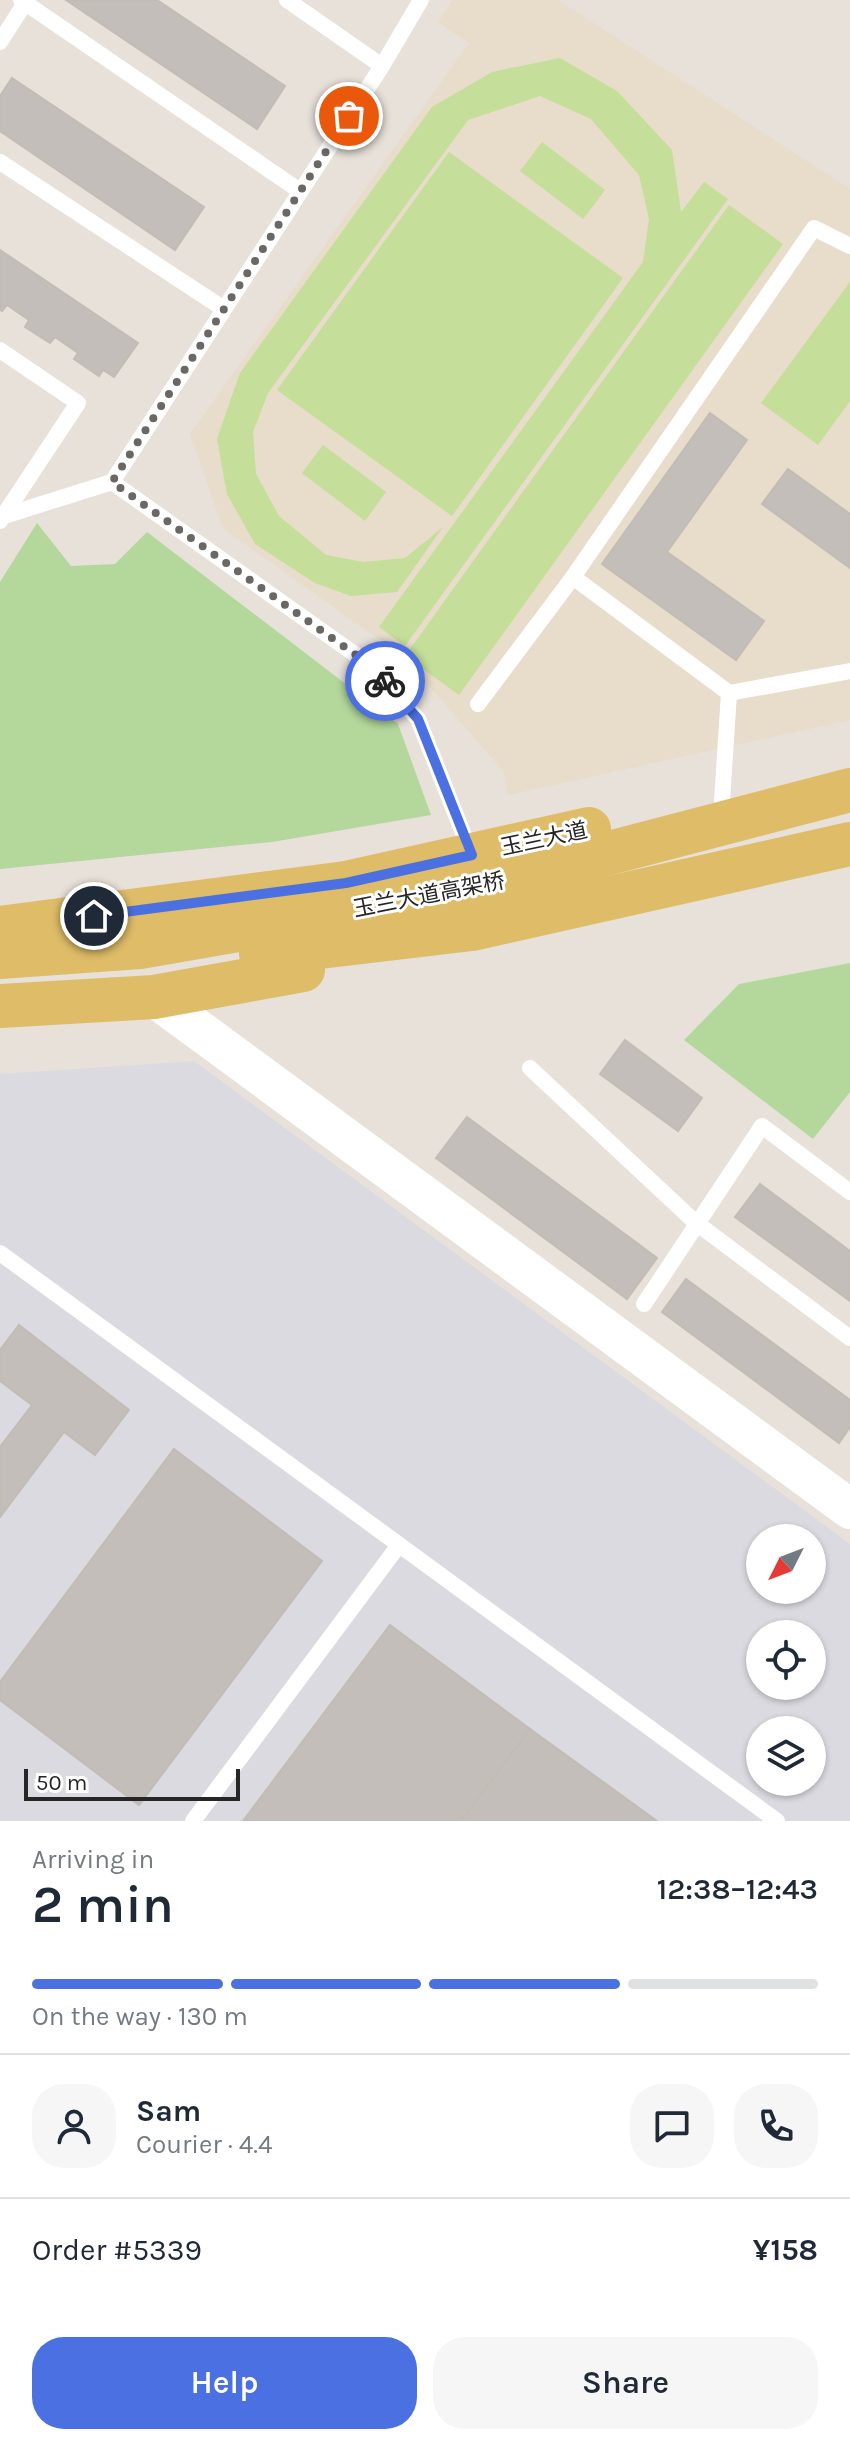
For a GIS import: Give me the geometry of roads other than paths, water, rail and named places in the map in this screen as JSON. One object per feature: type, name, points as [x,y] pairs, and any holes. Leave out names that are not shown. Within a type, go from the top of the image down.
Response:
[{"type":"main road","name":"玉兰大道","points":[[0,928],[346,883],[722,801],[850,777]]},
{"type":"main road","name":"玉兰大道高架桥","points":[[0,957],[140,947],[464,891],[850,790]]},
{"type":"main road","name":"玉兰大道高架桥","points":[[0,977],[140,969],[472,929],[850,844]]},
{"type":"main road","points":[[0,1006],[154,997],[746,892],[850,870]]},
{"type":"street","points":[[154,997],[850,1509]]},
{"type":"lane","points":[[287,0],[382,66]]},
{"type":"lane","points":[[1,517],[112,482],[382,66],[421,0]]},
{"type":"lane","points":[[0,42],[24,1],[300,191]]},
{"type":"lane","points":[[0,162],[224,309]]},
{"type":"lane","points":[[478,704],[573,577],[814,228],[850,246]]},
{"type":"lane","points":[[0,350],[78,403],[1,517]]},
{"type":"lane","points":[[112,482],[370,665],[418,719],[472,855]]},
{"type":"lane","points":[[573,577],[729,693],[850,671]]},
{"type":"lane","points":[[722,801],[729,693]]},
{"type":"lane","points":[[530,1068],[695,1222],[850,1338]]},
{"type":"lane","points":[[644,1304],[695,1222],[762,1126],[850,1192]]},
{"type":"lane","points":[[0,1253],[777,1821]]},
{"type":"lane","points":[[193,1821],[399,1545]]}]
